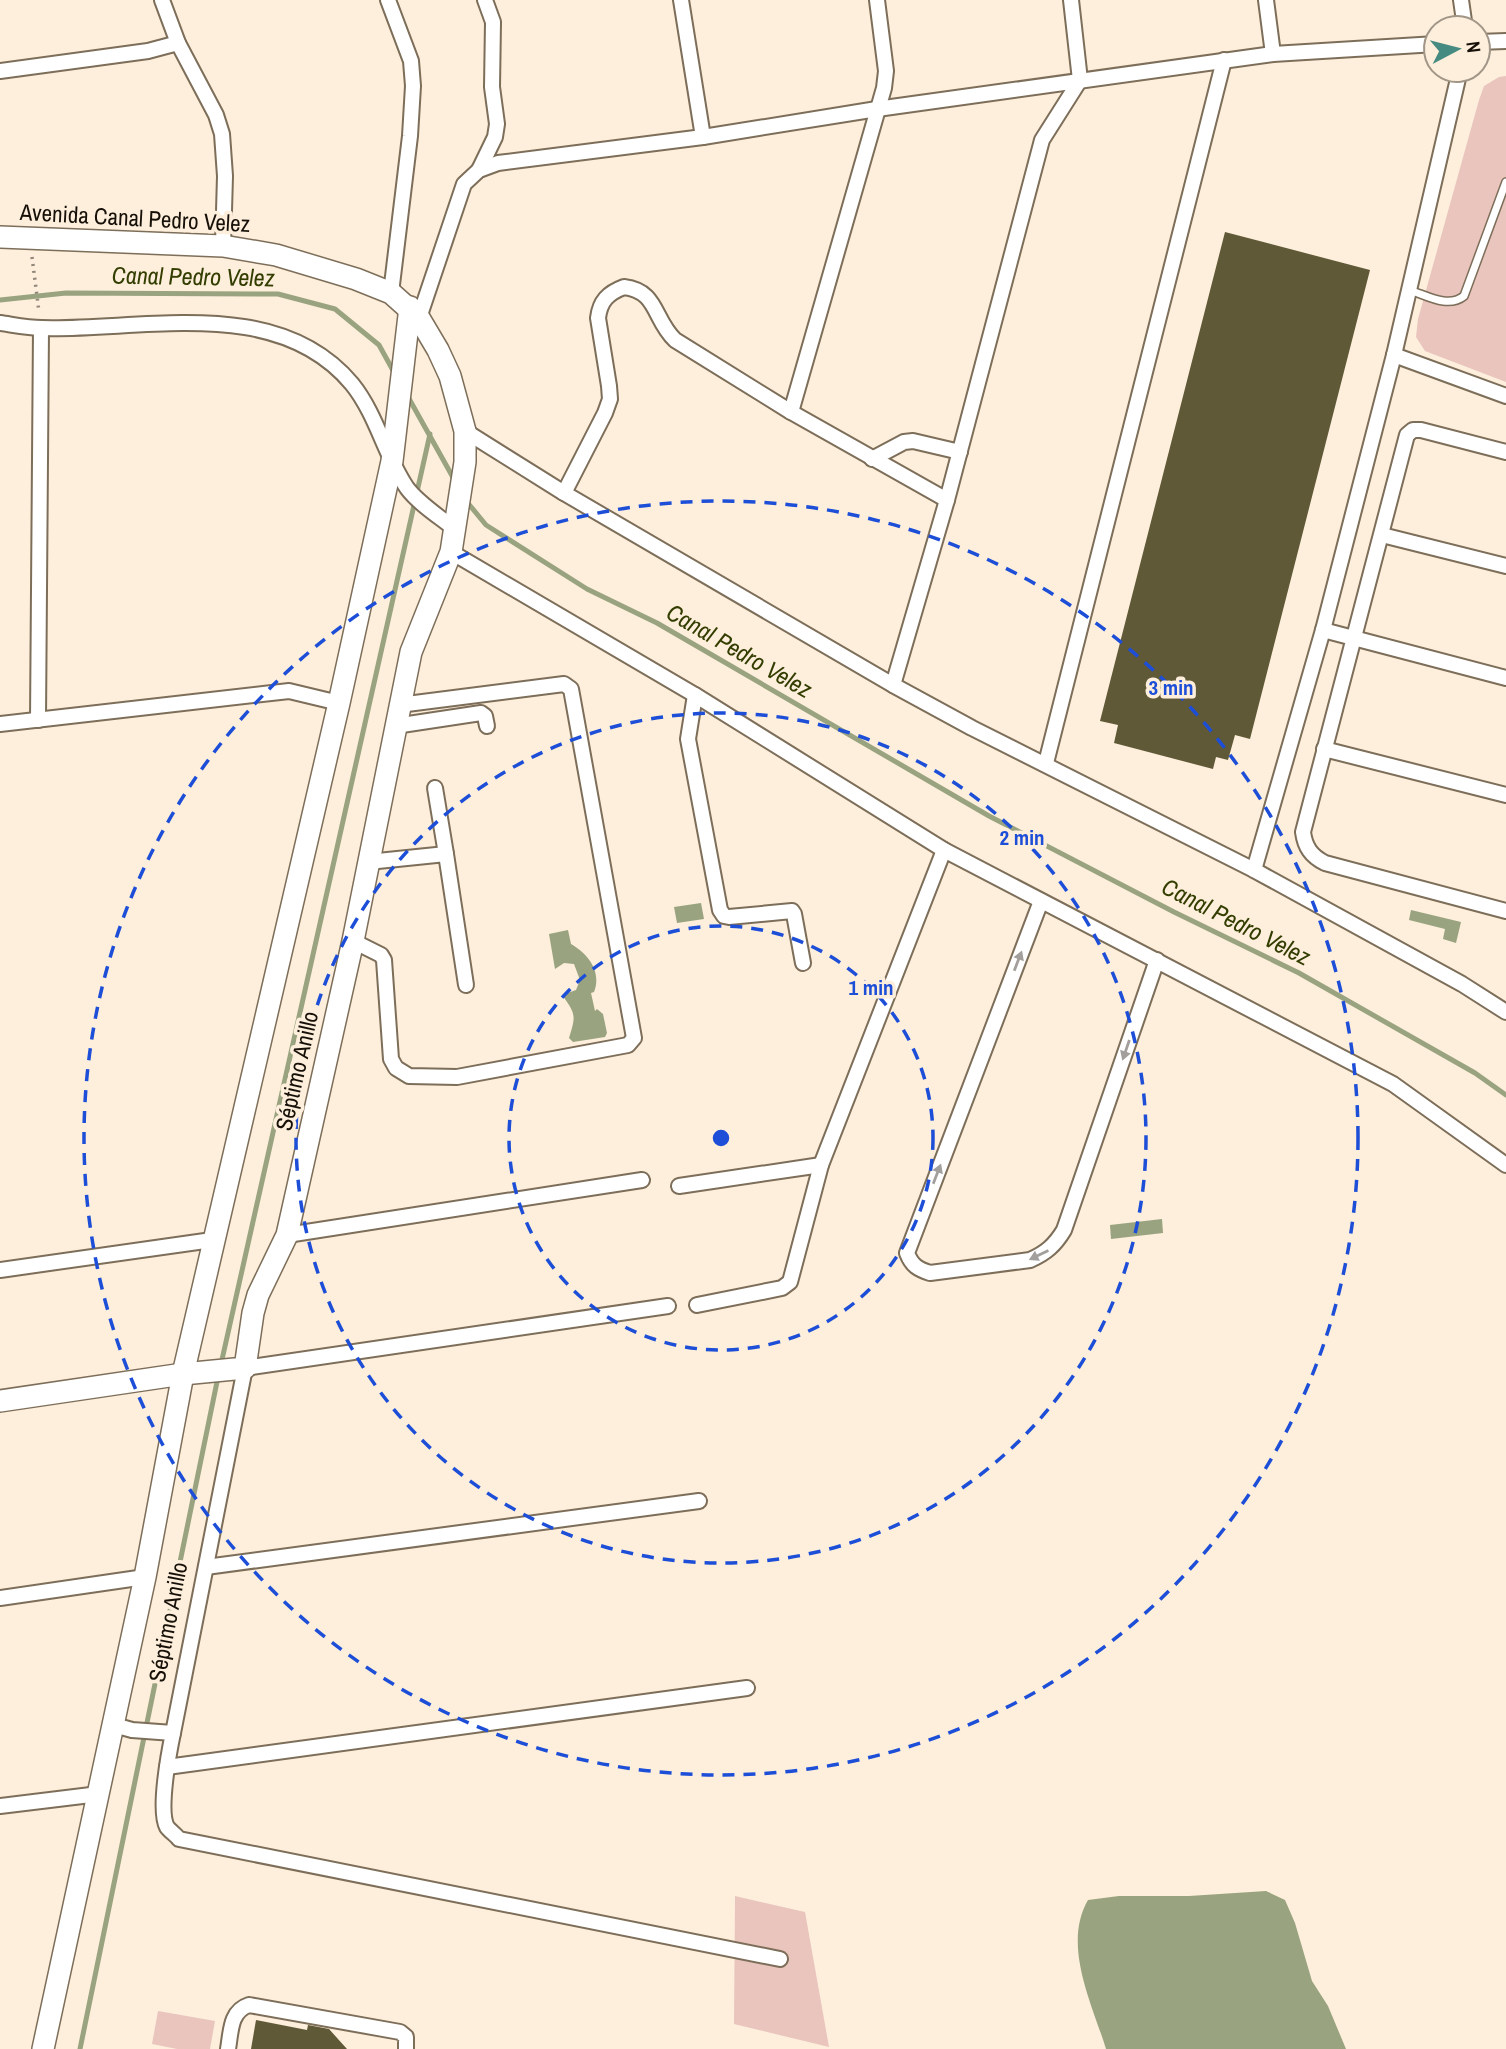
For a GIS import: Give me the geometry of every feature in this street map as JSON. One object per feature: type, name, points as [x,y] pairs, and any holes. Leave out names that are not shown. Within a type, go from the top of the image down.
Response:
[{"type":"street","points":[[162,0],[178,43],[216,115],[222,134],[225,176],[223,246]]},
{"type":"street","points":[[388,0],[411,61],[413,86],[410,136],[391,293]]},
{"type":"street","points":[[414,313],[464,184],[479,170],[495,137],[497,124],[492,87],[493,22],[485,0]]},
{"type":"street","points":[[681,0],[703,137]]},
{"type":"street","points":[[791,412],[884,88],[886,71],[877,0]]},
{"type":"street","points":[[893,685],[947,500],[1042,140],[1080,80],[1070,0]]},
{"type":"street","points":[[1266,0],[1273,54]]},
{"type":"street","points":[[0,71],[148,51],[178,43]]},
{"type":"street","points":[[479,170],[498,163],[703,137],[877,109],[1224,60],[1273,54],[1422,45]]},
{"type":"street","points":[[1046,763],[1224,60]]},
{"type":"street","points":[[1254,870],[1324,630],[1394,355],[1457,84]]},
{"type":"street","name":"Avenida Canal Pedro Velez","points":[[0,237],[223,246],[276,255],[356,279],[391,293],[414,313]]},
{"type":"street","points":[[564,493],[610,399],[598,318],[599,307],[605,297],[624,287],[643,292],[650,298],[661,324],[675,340],[791,412],[947,500]]},
{"type":"street","name":"Séptimo Anillo","points":[[43,2049],[99,1794],[123,1728],[145,1577],[183,1374],[339,703],[392,461],[405,346],[414,313]]},
{"type":"street","name":"Séptimo Anillo","points":[[414,313],[450,376],[465,431],[465,462],[451,552],[411,652],[353,941],[287,1235],[258,1295],[253,1313],[245,1368],[173,1733],[164,1814],[167,1827],[179,1839],[780,1959]]},
{"type":"street","points":[[0,323],[41,328],[202,323],[241,326],[275,334],[305,347],[332,366],[352,385],[409,490],[430,510],[455,526]]},
{"type":"street","points":[[38,720],[41,328]]},
{"type":"street","points":[[1394,355],[1506,396]]},
{"type":"street","points":[[1506,452],[1413,430],[1404,442],[1303,832],[1305,844],[1316,858],[1325,863],[1506,911]]},
{"type":"street","points":[[465,431],[564,493],[893,685],[972,728],[1254,870],[1462,984],[1503,1010],[1506,993]]},
{"type":"street","points":[[872,458],[904,442],[912,441],[960,452]]},
{"type":"street","points":[[1382,535],[1506,566]]},
{"type":"street","points":[[451,552],[695,695],[944,850],[1383,1077],[1506,1165]]},
{"type":"street","points":[[1324,630],[1506,678]]},
{"type":"street","points":[[353,941],[381,955],[384,960],[391,1059],[396,1068],[410,1076],[457,1077],[628,1045],[635,1038],[571,689],[564,684],[399,705]]},
{"type":"street","points":[[0,724],[289,691],[339,703]]},
{"type":"street","points":[[695,695],[688,739],[720,910],[724,916],[729,917],[792,911],[803,963]]},
{"type":"street","points":[[395,726],[481,713],[485,716],[487,726]]},
{"type":"street","points":[[1324,749],[1506,795]]},
{"type":"street","points":[[435,788],[466,985]]},
{"type":"street","points":[[697,1306],[787,1285],[821,1165],[944,850]]},
{"type":"street","points":[[368,862],[446,854]]},
{"type":"street","points":[[1041,901],[907,1253],[918,1269],[930,1273],[1030,1260],[1044,1254],[1056,1244],[1065,1230],[1157,960]]},
{"type":"street","points":[[679,1186],[821,1165]]},
{"type":"street","points":[[287,1235],[642,1180]]},
{"type":"street","points":[[0,1270],[212,1240]]},
{"type":"street","points":[[0,1401],[668,1306]]},
{"type":"street","points":[[206,1567],[699,1501]]},
{"type":"street","points":[[0,1598],[145,1577]]},
{"type":"street","points":[[167,1768],[747,1688]]},
{"type":"street","points":[[123,1728],[173,1733]]},
{"type":"street","points":[[0,1807],[99,1794]]},
{"type":"street","points":[[228,2049],[235,2014],[242,2007],[249,2005],[400,2032],[405,2037],[406,2049]]},
{"type":"lane","points":[[1408,289],[1448,302],[1458,301],[1464,296],[1506,182]]},
{"type":"path","points":[[32,256],[39,309]]},
{"type":"shaded area","points":[[1506,76],[1506,382],[1425,351],[1416,337],[1418,319],[1479,100],[1484,86],[1492,84],[1499,77]]},
{"type":"shaded area","points":[[701,903],[704,919],[677,923],[674,907]]},
{"type":"shaded area","points":[[1411,910],[1461,922],[1456,943],[1443,939],[1445,929],[1409,920]]},
{"type":"shaded area","points":[[568,930],[571,944],[588,958],[595,970],[596,984],[594,992],[591,993],[595,1011],[597,1009],[603,1014],[607,1033],[605,1037],[573,1042],[569,1038],[573,1015],[562,995],[576,990],[580,980],[574,964],[564,963],[555,969],[549,934]]},
{"type":"shaded area","points":[[1162,1219],[1163,1233],[1111,1239],[1110,1225]]},
{"type":"shaded area","points":[[1266,1891],[1285,1900],[1295,1923],[1312,1981],[1328,2006],[1346,2049],[1106,2049],[1087,1994],[1079,1955],[1081,1917],[1088,1900],[1119,1896],[1189,1896]]},
{"type":"shaded area","points":[[735,1896],[805,1912],[829,2047],[734,2024]]},
{"type":"shaded area","points":[[158,2011],[215,2021],[210,2049],[177,2049],[152,2044]]},
{"type":"building","points":[[1225,232],[1370,270],[1250,739],[1235,735],[1228,760],[1216,757],[1213,769],[1114,743],[1118,725],[1100,721]]},
{"type":"building","points":[[256,2020],[307,2030],[308,2025],[329,2029],[347,2049],[251,2049]]},
{"type":"waterway","name":"Canal Pedro Velez","points":[[0,300],[66,293],[278,294],[335,309],[379,345],[395,374]]},
{"type":"waterway","name":"Canal Pedro Velez","points":[[407,395],[455,481]]},
{"type":"waterway","points":[[221,1364],[430,434]]},
{"type":"waterway","name":"Canal Pedro Velez","points":[[467,502],[486,525],[587,589],[657,623],[989,816],[1299,973],[1475,1073],[1506,1095]]},
{"type":"waterway","points":[[80,2049],[218,1377]]}]
